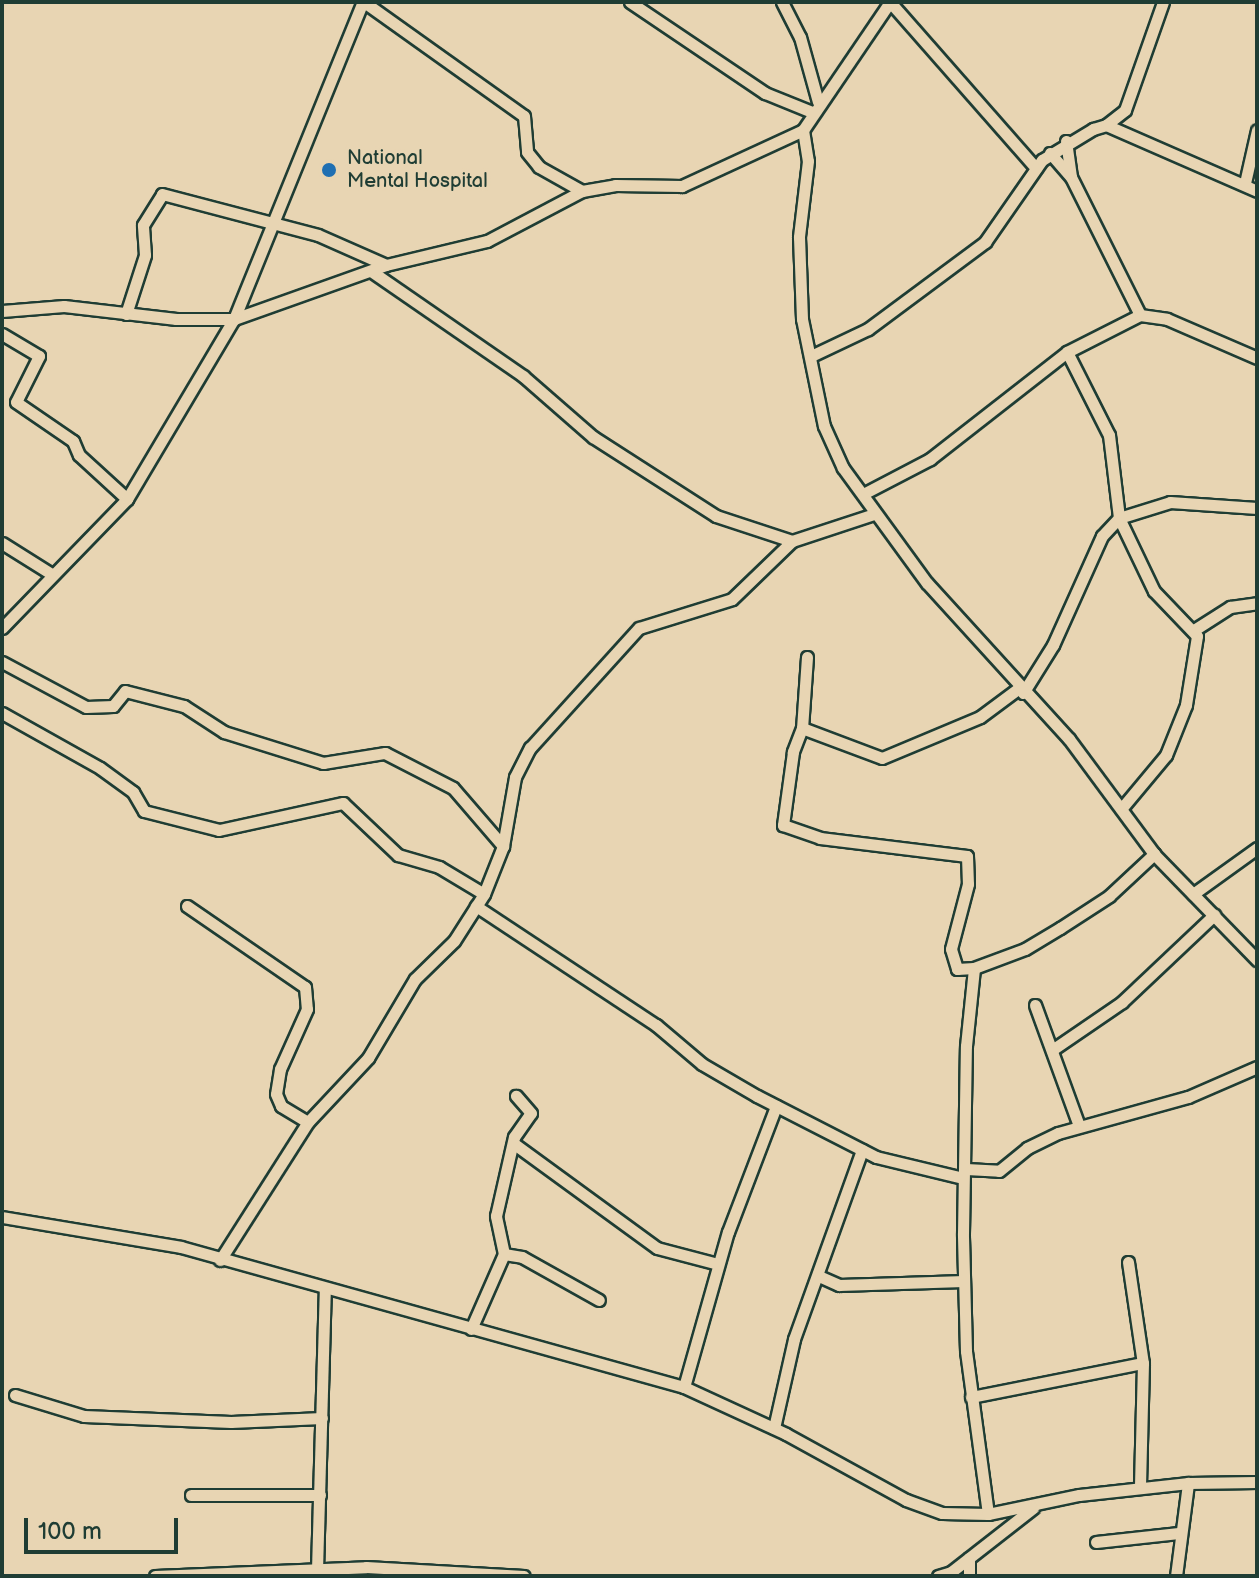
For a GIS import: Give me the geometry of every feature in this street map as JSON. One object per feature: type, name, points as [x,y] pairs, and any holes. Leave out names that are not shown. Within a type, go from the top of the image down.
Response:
[{"type":"street","points":[[2,628],[127,499],[234,319],[269,221],[363,2],[524,116],[527,152],[533,160],[582,191]]},
{"type":"street","points":[[630,2],[765,93],[815,107]]},
{"type":"street","points":[[782,2],[800,37],[815,107]]},
{"type":"street","points":[[1036,168],[890,2],[815,107],[803,130],[808,161],[799,237],[802,319],[824,426],[843,468],[874,514],[1021,691],[1069,739],[1154,854],[1257,960]]},
{"type":"street","points":[[811,356],[868,329],[985,242],[1036,168],[1050,153],[1066,141],[1106,125],[1125,110],[1163,2]]},
{"type":"street","points":[[1106,125],[1232,183],[1245,183],[1257,191]]},
{"type":"street","points":[[2,311],[64,306],[126,314],[234,319],[386,265],[487,241],[582,191],[615,185],[682,186],[803,130]]},
{"type":"street","points":[[1245,183],[1257,130]]},
{"type":"street","points":[[1066,141],[1071,177]]},
{"type":"street","points":[[1050,153],[1071,177],[1140,315]]},
{"type":"street","points":[[126,314],[145,255],[143,225],[162,194],[318,235],[386,265]]},
{"type":"street","points":[[371,271],[523,376],[593,437],[690,503],[743,527],[792,541]]},
{"type":"street","points":[[863,494],[940,451],[1067,352],[1140,315],[1167,319],[1257,358]]},
{"type":"street","points":[[2,334],[39,356],[16,402],[73,441],[79,455],[127,499]]},
{"type":"street","points":[[1067,352],[1109,435],[1119,518],[1154,591],[1194,630],[1196,652],[1186,705],[1166,755],[1121,809]]},
{"type":"street","points":[[802,728],[882,758],[980,717],[1021,691],[1053,645],[1102,536],[1119,518],[1170,502],[1257,508]]},
{"type":"street","points":[[220,1260],[308,1122],[368,1058],[415,979],[454,941],[484,894],[503,846],[521,763],[590,677],[639,628],[732,599],[792,541],[874,514]]},
{"type":"street","points":[[2,543],[53,575]]},
{"type":"street","points":[[1194,630],[1230,607],[1257,603]]},
{"type":"street","points":[[807,657],[802,728],[793,752],[783,825],[820,838],[967,856],[968,884],[951,949],[957,969],[974,968],[1025,949],[1109,896],[1154,854]]},
{"type":"street","points":[[2,662],[86,707],[113,706],[125,691],[184,706],[224,732],[323,763],[385,753],[453,788],[503,846]]},
{"type":"street","points":[[2,713],[100,768],[133,792],[144,811],[219,830],[343,803],[398,855],[439,867],[484,894]]},
{"type":"street","points":[[1193,894],[1257,848]]},
{"type":"street","points":[[187,906],[305,987],[307,1009],[280,1069],[276,1094],[281,1106],[308,1122]]},
{"type":"street","points":[[476,906],[656,1025],[702,1064],[862,1150],[907,1168],[965,1173],[999,1171],[1027,1148],[1079,1126],[1188,1097],[1257,1067]]},
{"type":"street","points":[[1052,1050],[1122,1002],[1214,915]]},
{"type":"street","points":[[974,968],[966,1046],[964,1281],[971,1397],[988,1514]]},
{"type":"street","points":[[1035,1005],[1079,1126]]},
{"type":"street","points":[[471,1329],[504,1254],[495,1229],[513,1143],[531,1113],[516,1096]]},
{"type":"street","points":[[684,1387],[718,1264],[776,1106]]},
{"type":"street","points":[[513,1143],[657,1248],[718,1264]]},
{"type":"street","points":[[774,1428],[794,1339],[821,1277],[862,1150]]},
{"type":"street","points":[[2,1217],[138,1238],[684,1387],[774,1428],[924,1509],[988,1514],[1033,1508],[1079,1495],[1188,1483],[1257,1482]]},
{"type":"street","points":[[504,1254],[522,1257],[599,1300]]},
{"type":"street","points":[[1128,1262],[1143,1363],[1140,1488]]},
{"type":"street","points":[[821,1277],[839,1285],[964,1281]]},
{"type":"street","points":[[317,1570],[325,1288]]},
{"type":"street","points":[[971,1397],[1143,1363]]},
{"type":"street","points":[[15,1395],[84,1416],[231,1422],[322,1418]]},
{"type":"street","points":[[1176,1576],[1179,1533],[1188,1483]]},
{"type":"street","points":[[191,1495],[320,1495]]},
{"type":"street","points":[[938,1576],[969,1558],[1033,1508]]},
{"type":"street","points":[[1096,1542],[1179,1533]]},
{"type":"street","points":[[969,1558],[969,1576]]},
{"type":"street","points":[[155,1576],[317,1570],[524,1576]]},
{"type":"place","name":"National Mental Hospital","points":[[329,170]]}]
